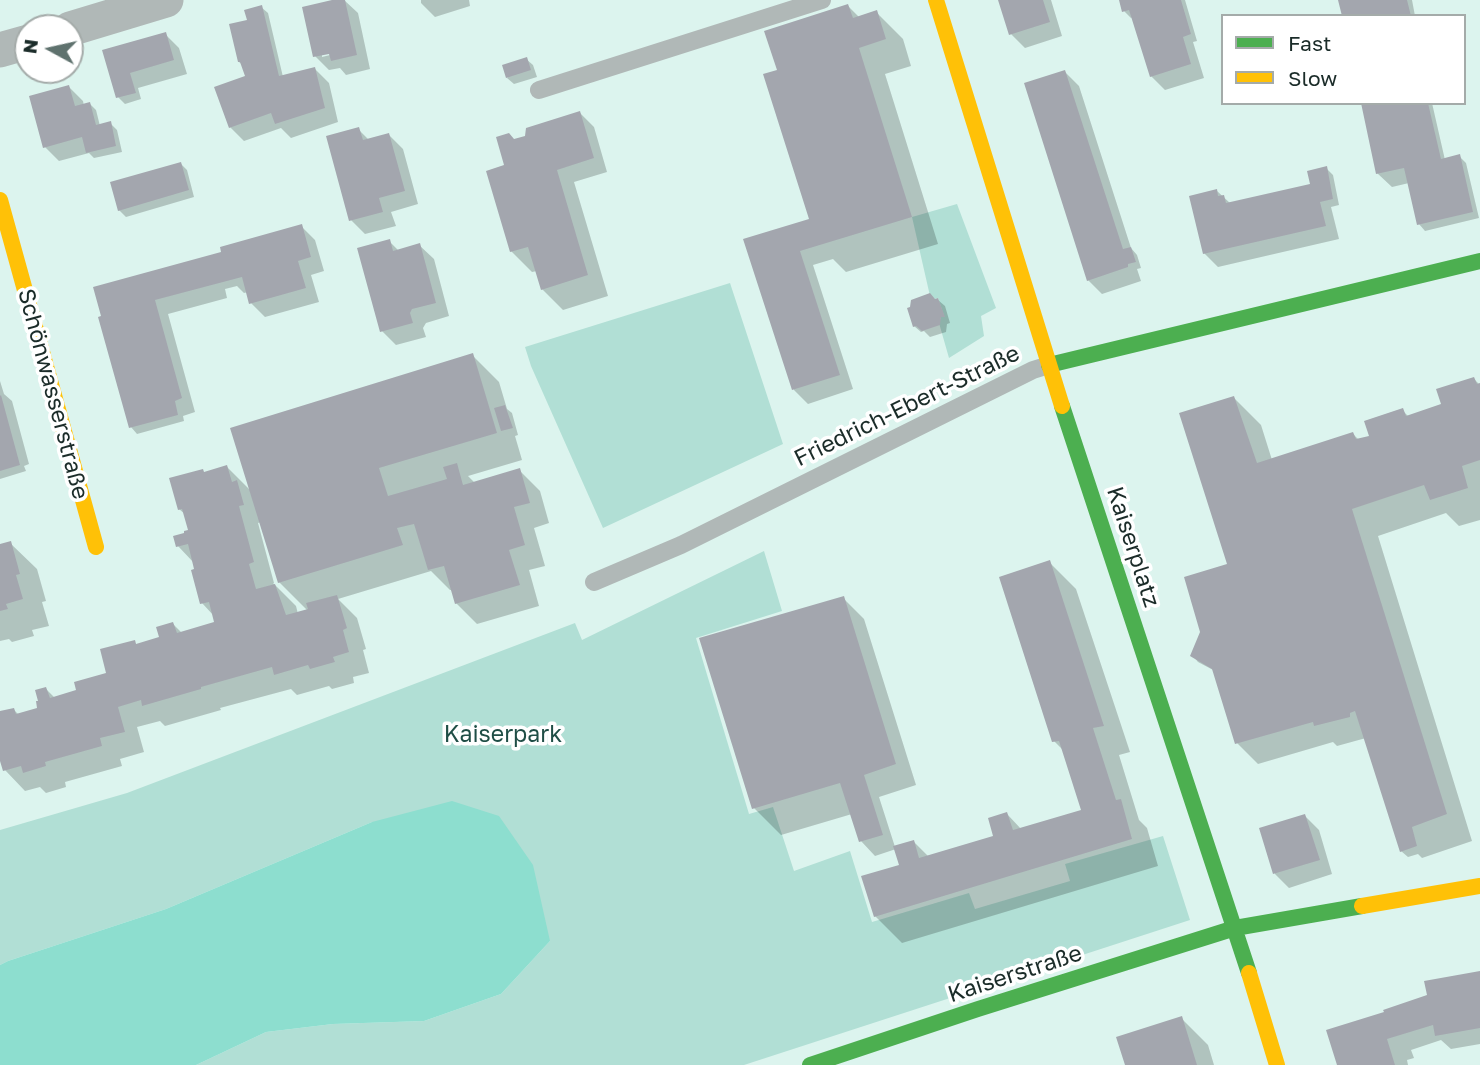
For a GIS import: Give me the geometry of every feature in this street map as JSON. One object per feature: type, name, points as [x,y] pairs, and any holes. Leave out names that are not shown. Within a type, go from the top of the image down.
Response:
[{"type":"street","points":[[84,25],[166,0]]},
{"type":"street","name":"Friedrich-Ebert-Straße","points":[[936,0],[1049,365]]},
{"type":"street","name":"Schönwasserstraße","points":[[0,200],[96,547]]},
{"type":"street","points":[[1049,365],[1480,261]]},
{"type":"street","name":"Kaiserplatz","points":[[1049,365],[1235,928]]},
{"type":"street","points":[[1277,1065],[1235,928],[1480,886]]},
{"type":"street","name":"Kaiserstraße","points":[[810,1065],[1235,928]]},
{"type":"lane","points":[[539,90],[822,0]]},
{"type":"lane","name":"Friedrich-Ebert-Straße","points":[[594,582],[681,545],[1021,376],[1049,365]]},
{"type":"green space","points":[[957,204],[996,308],[981,316],[984,336],[949,358],[939,323],[944,316],[938,298],[930,296],[912,217]]},
{"type":"green space","points":[[730,283],[783,444],[603,528],[525,347]]},
{"type":"green space","name":"Kaiserpark","points":[[764,551],[782,611],[696,638],[749,814],[773,807],[794,871],[850,851],[872,922],[969,893],[975,909],[1070,881],[1065,864],[1163,836],[1190,920],[744,1065],[196,1065],[266,1032],[333,1024],[424,1021],[501,994],[550,941],[372,822],[166,909],[0,965],[0,830],[127,793],[575,623],[582,640]]},
{"type":"shaded area","points":[[452,801],[499,816],[533,865],[550,941],[501,994],[424,1021],[333,1024],[266,1032],[196,1065],[0,1065],[0,965],[166,909],[372,822]]},
{"type":"building","points":[[345,0],[357,55],[331,61],[329,54],[313,57],[302,7]]},
{"type":"building","points":[[998,0],[1043,0],[1050,22],[1009,35]]},
{"type":"building","points":[[1119,0],[1181,0],[1191,34],[1183,37],[1191,64],[1150,77],[1129,10],[1122,12]]},
{"type":"building","points":[[1338,0],[1407,0],[1410,14],[1342,14]]},
{"type":"building","points":[[848,4],[853,18],[877,10],[886,39],[859,48],[912,217],[800,251],[840,375],[792,390],[743,239],[809,219],[763,74],[777,70],[764,31]]},
{"type":"building","points":[[262,5],[279,76],[315,67],[325,108],[275,124],[271,113],[229,128],[214,87],[245,76],[238,62],[229,24],[247,20],[244,10]]},
{"type":"building","points":[[166,32],[174,60],[130,73],[136,93],[116,98],[102,50]]},
{"type":"building","points":[[527,57],[531,70],[506,78],[502,65]]},
{"type":"building","points":[[1065,70],[1123,249],[1131,247],[1136,262],[1087,281],[1024,83]]},
{"type":"building","points":[[69,85],[75,106],[90,102],[96,125],[111,121],[116,146],[86,153],[82,137],[43,148],[29,96]]},
{"type":"building","points":[[1361,105],[1428,105],[1441,159],[1460,154],[1473,212],[1417,225],[1404,168],[1376,174]]},
{"type":"building","points":[[580,111],[594,158],[557,170],[588,275],[541,290],[528,247],[510,252],[486,171],[504,165],[496,137],[509,133],[514,139],[525,136],[526,128]]},
{"type":"building","points":[[359,127],[363,140],[389,133],[405,191],[379,198],[383,212],[349,221],[326,136]]},
{"type":"building","points":[[181,162],[189,190],[118,211],[110,182]]},
{"type":"building","points":[[1327,166],[1333,199],[1320,202],[1326,226],[1203,254],[1189,196],[1217,189],[1218,196],[1224,195],[1226,203],[1310,184],[1307,171]]},
{"type":"building","points":[[302,224],[311,257],[298,261],[306,288],[249,304],[242,277],[155,300],[182,398],[175,401],[178,415],[129,428],[98,317],[101,316],[93,287],[221,252],[220,247]]},
{"type":"building","points":[[390,239],[393,251],[420,243],[436,303],[412,309],[410,313],[413,323],[380,332],[357,248]]},
{"type":"building","points":[[930,293],[935,299],[938,298],[945,317],[941,317],[940,325],[922,331],[916,326],[913,327],[907,308],[910,307],[911,300]]},
{"type":"building","points":[[473,353],[497,433],[379,468],[388,496],[447,479],[443,467],[457,463],[463,485],[520,468],[530,503],[514,507],[525,545],[509,550],[520,585],[455,604],[444,566],[428,570],[414,524],[397,528],[403,545],[278,583],[230,428]]},
{"type":"building","points":[[1474,377],[1477,384],[1480,383],[1480,460],[1462,466],[1468,488],[1430,500],[1424,485],[1352,509],[1447,814],[1412,827],[1417,846],[1400,852],[1355,711],[1350,713],[1350,717],[1314,726],[1313,722],[1235,744],[1212,669],[1190,656],[1200,632],[1184,577],[1227,564],[1179,413],[1234,396],[1257,463],[1353,432],[1356,439],[1369,436],[1364,421],[1403,408],[1406,416],[1441,404],[1436,389]]},
{"type":"building","points":[[0,396],[20,465],[0,471]]},
{"type":"building","points":[[505,405],[513,428],[501,431],[494,408]]},
{"type":"building","points":[[227,465],[232,482],[237,480],[244,505],[239,506],[254,562],[249,564],[256,589],[275,584],[286,615],[308,609],[306,603],[337,595],[347,628],[343,630],[349,652],[333,657],[335,662],[310,669],[308,665],[274,675],[272,667],[142,706],[141,700],[118,707],[125,732],[100,738],[102,746],[45,762],[46,766],[23,773],[21,766],[3,771],[0,761],[0,711],[14,708],[16,714],[37,708],[35,690],[46,687],[50,698],[76,690],[74,682],[106,673],[100,649],[135,640],[136,644],[159,637],[156,627],[173,622],[177,633],[214,622],[209,602],[200,604],[191,570],[194,569],[188,544],[176,547],[173,536],[188,530],[182,509],[178,510],[169,478]]},
{"type":"building","points":[[11,541],[20,574],[16,575],[23,599],[6,604],[8,609],[0,611],[0,544]]},
{"type":"building","points":[[1050,560],[1104,726],[1093,728],[1116,800],[1121,799],[1132,839],[874,917],[861,876],[899,865],[893,846],[914,840],[919,858],[993,836],[988,818],[1007,812],[1013,830],[1081,810],[1059,741],[1052,742],[999,577]]},
{"type":"building","points":[[844,596],[896,764],[864,775],[883,835],[859,842],[840,783],[752,809],[699,638]]},
{"type":"building","points":[[1305,814],[1320,860],[1273,874],[1259,828]]},
{"type":"building","points":[[1480,971],[1480,1028],[1435,1036],[1433,1025],[1387,1039],[1395,1065],[1337,1065],[1326,1030],[1427,995],[1424,981]]},
{"type":"building","points":[[1182,1016],[1197,1065],[1125,1065],[1116,1037]]},
{"type":"traffic: fast","points":[[1049,365],[1480,261]]},
{"type":"traffic: fast","points":[[1062,406],[1249,973]]},
{"type":"traffic: fast","points":[[810,1065],[1235,928],[1362,906]]},
{"type":"traffic: slow","points":[[936,0],[1062,406]]},
{"type":"traffic: slow","points":[[0,200],[96,547]]},
{"type":"traffic: slow","points":[[1362,906],[1480,886]]},
{"type":"traffic: slow","points":[[1249,973],[1277,1065]]}]
